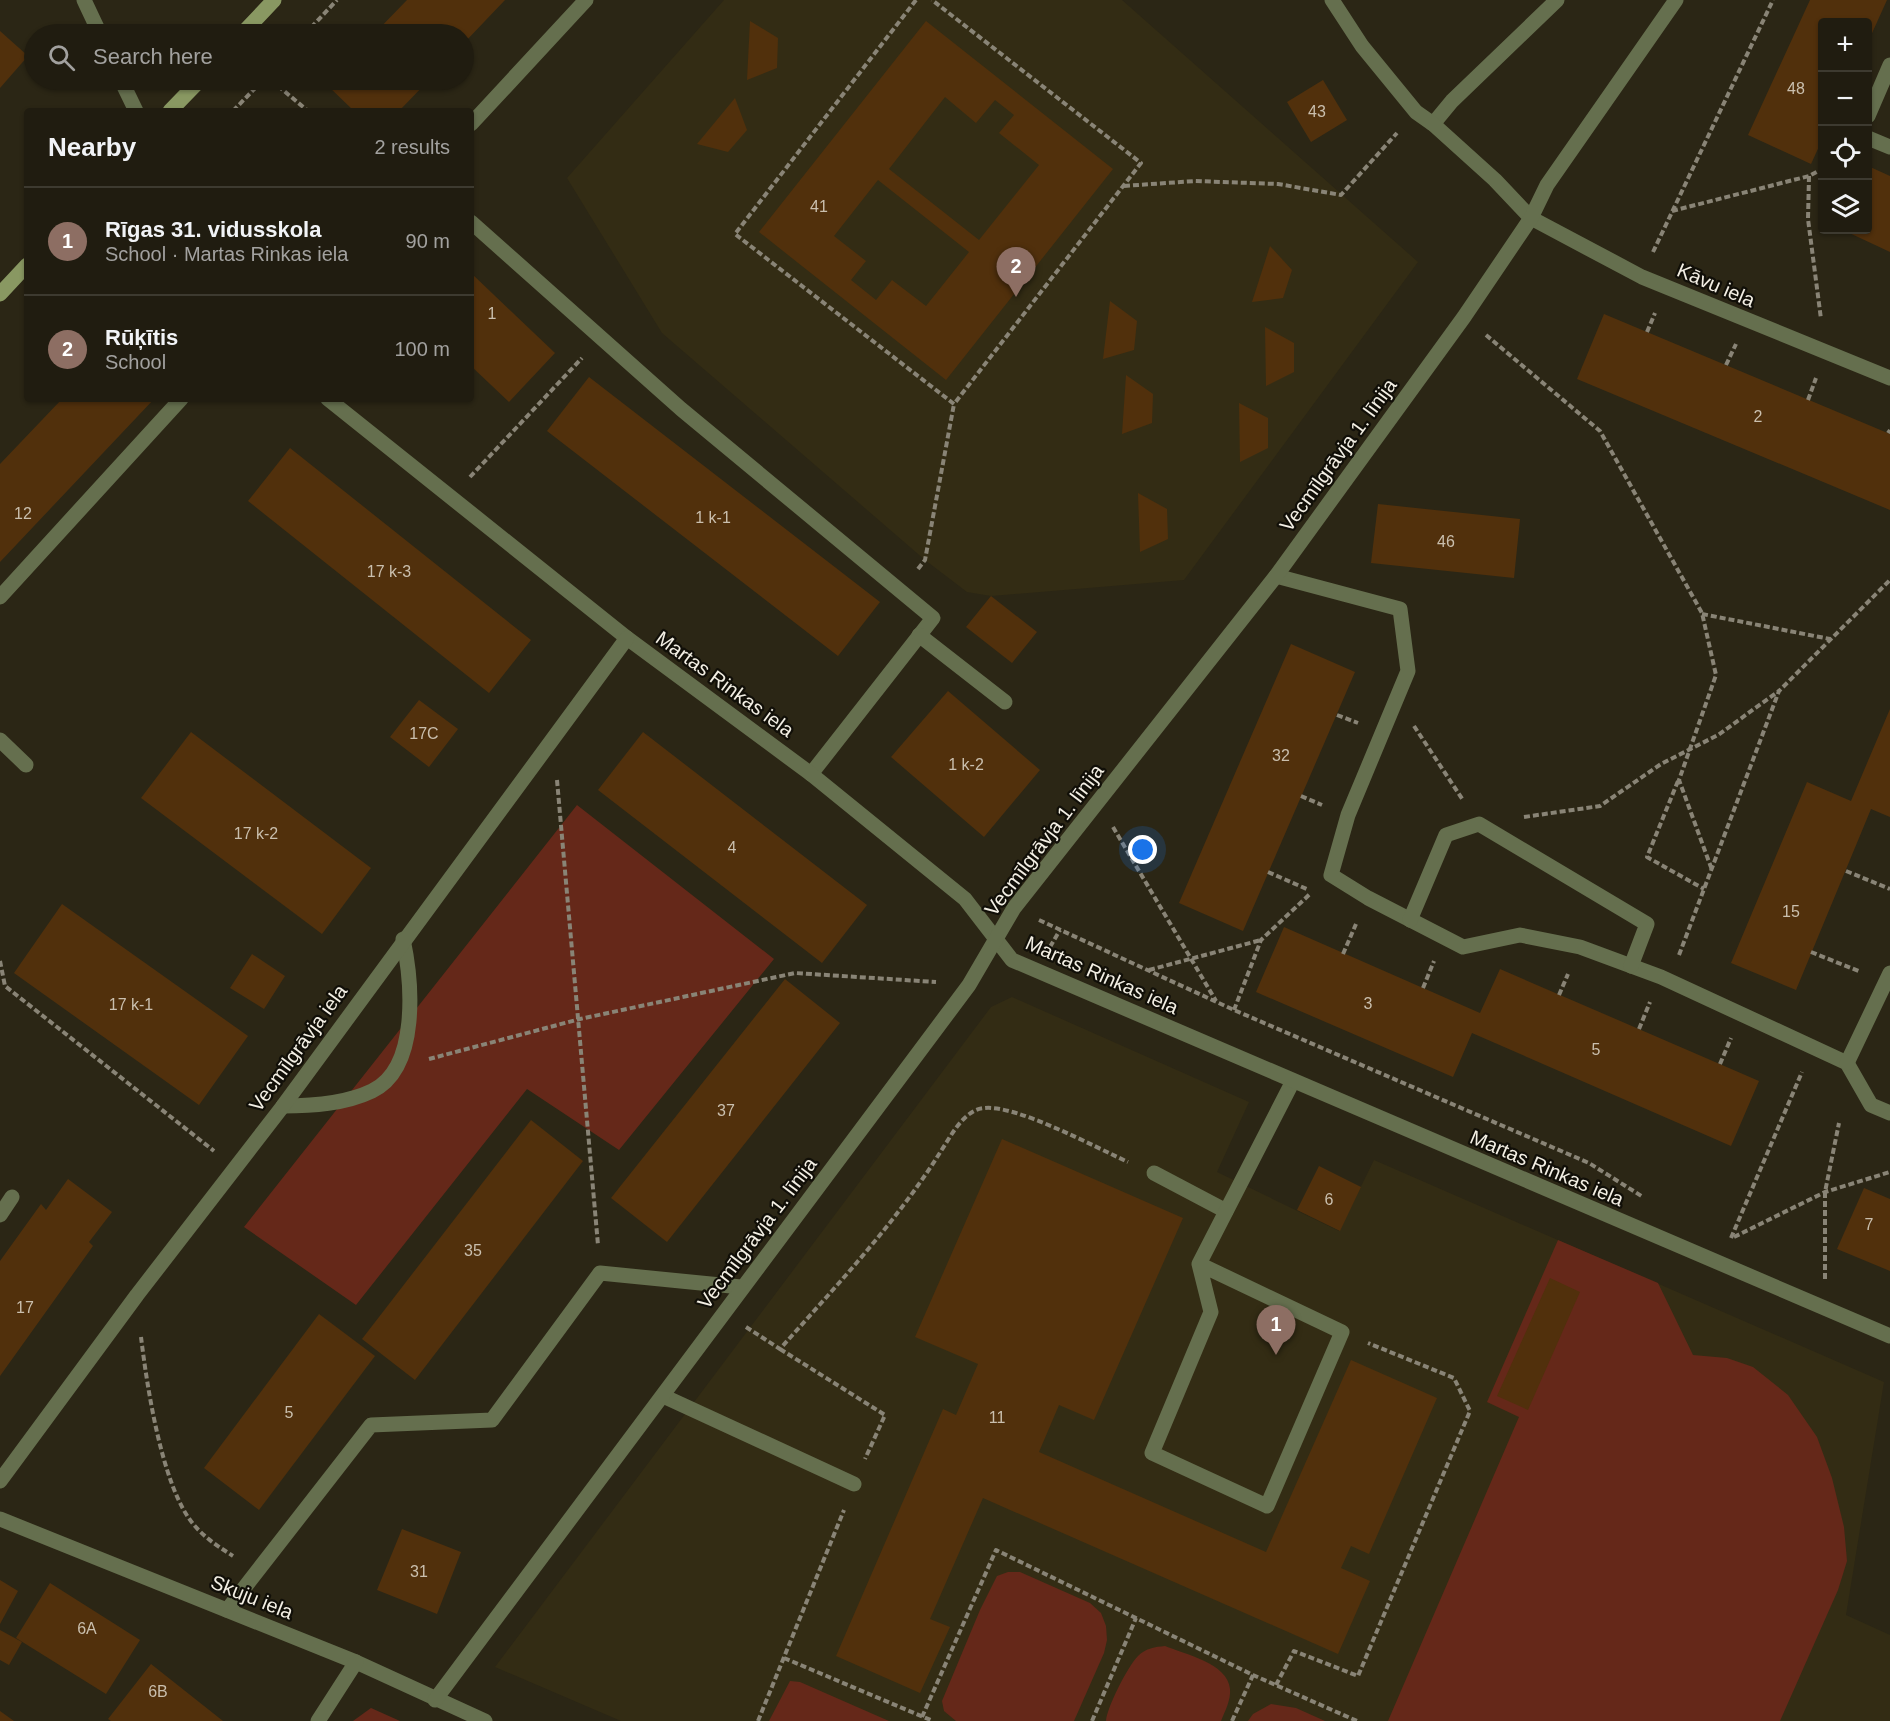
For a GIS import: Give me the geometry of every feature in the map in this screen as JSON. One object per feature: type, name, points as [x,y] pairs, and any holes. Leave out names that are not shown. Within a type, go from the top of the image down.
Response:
[{"type":"street","points":[[84,0],[95,24]]},
{"type":"street","points":[[251,24],[274,0]]},
{"type":"street","points":[[474,121],[586,0]]},
{"type":"street","name":"Kāvu iela","points":[[1332,0],[1362,46],[1416,112],[1433,124],[1495,180],[1531,218],[1642,277],[1890,378]]},
{"type":"street","points":[[1433,124],[1452,100],[1557,0]]},
{"type":"street","name":"Vecmīlgrāvja 1. līnija","points":[[435,1700],[663,1396],[741,1287],[969,985],[1014,908],[1276,576],[1464,317],[1531,218],[1547,185],[1676,0]]},
{"type":"street","points":[[1872,107],[1890,65]]},
{"type":"street","points":[[126,90],[135,108]]},
{"type":"street","points":[[173,108],[190,90]]},
{"type":"street","points":[[1872,140],[1890,147]]},
{"type":"street","points":[[474,225],[681,410],[933,618],[811,774]]},
{"type":"street","points":[[0,294],[24,268]]},
{"type":"street","points":[[0,597],[178,402]]},
{"type":"street","name":"Martas Rinkas iela","points":[[332,402],[627,638],[811,774],[965,900],[1012,960],[1890,1336]]},
{"type":"street","points":[[1276,576],[1400,609],[1408,671],[1348,815],[1331,875],[1463,947],[1520,935],[1580,947],[1669,981],[1847,1063],[1871,1105],[1890,1113]]},
{"type":"street","points":[[919,635],[1005,702]]},
{"type":"street","name":"Vecmīlgrāvja iela","points":[[0,1481],[136,1295],[234,1165],[282,1106],[627,638]]},
{"type":"street","points":[[0,740],[26,765]]},
{"type":"street","points":[[1410,920],[1446,835],[1479,824],[1647,924],[1631,966]]},
{"type":"street","points":[[282,1106],[320,1106],[372,1091],[392,1074],[401,1057],[407,1034],[411,1001],[409,965],[403,939]]},
{"type":"street","points":[[1847,1063],[1888,977]]},
{"type":"street","points":[[1199,1264],[1342,1332],[1267,1506],[1152,1453],[1211,1312],[1199,1264],[1293,1081]]},
{"type":"street","points":[[1154,1173],[1226,1211]]},
{"type":"street","points":[[0,1215],[12,1197]]},
{"type":"street","points":[[227,1610],[371,1425],[492,1420],[600,1273],[741,1287]]},
{"type":"street","points":[[663,1396],[854,1484]]},
{"type":"street","name":"Skuju iela","points":[[0,1519],[356,1662],[484,1721]]},
{"type":"street","points":[[318,1721],[356,1662]]},
{"type":"path","points":[[314,24],[337,0]]},
{"type":"path","points":[[916,0],[735,234],[954,404]]},
{"type":"path","points":[[901,592],[925,560],[954,404],[1141,163],[932,0]]},
{"type":"path","points":[[1642,277],[1671,211],[1773,0]]},
{"type":"path","points":[[236,108],[253,90]]},
{"type":"path","points":[[283,90],[304,108]]},
{"type":"path","points":[[1123,186],[1195,181],[1278,184],[1341,195],[1416,112]]},
{"type":"path","points":[[1671,211],[1818,172]]},
{"type":"path","points":[[1808,400],[1825,353],[1808,219],[1809,176]]},
{"type":"path","points":[[1464,317],[1600,431],[1702,613],[1716,675],[1679,780],[1647,857],[1704,889]]},
{"type":"path","points":[[452,496],[601,338]]},
{"type":"path","points":[[1396,699],[1479,824],[1600,806],[1661,764],[1718,735],[1779,692],[1890,580]]},
{"type":"path","points":[[1702,613],[1831,639]]},
{"type":"path","points":[[1669,981],[1779,692]]},
{"type":"path","points":[[553,738],[580,1019],[600,1273]]},
{"type":"path","points":[[1679,780],[1712,870]]},
{"type":"path","points":[[1110,822],[1216,1001]]},
{"type":"path","points":[[1846,871],[1890,889]]},
{"type":"path","points":[[1268,872],[1312,892]]},
{"type":"path","points":[[1234,1010],[1261,940],[1318,886]]},
{"type":"path","points":[[1014,908],[1234,1010],[1589,1163],[1653,1203]]},
{"type":"path","points":[[1148,970],[1261,940]]},
{"type":"path","points":[[1811,952],[1888,977]]},
{"type":"path","points":[[0,961],[5,986]]},
{"type":"path","points":[[425,1060],[580,1019],[795,973],[969,985]]},
{"type":"path","points":[[0,981],[234,1165]]},
{"type":"path","points":[[1730,1239],[1813,1046]]},
{"type":"path","points":[[780,1349],[855,1264],[923,1180],[959,1122],[982,1107],[1008,1109],[1154,1173]]},
{"type":"path","points":[[1815,1278],[1826,1283],[1825,1192],[1839,1123]]},
{"type":"path","points":[[1730,1239],[1825,1192],[1890,1172]]},
{"type":"path","points":[[1720,1235],[1741,1244]]},
{"type":"path","points":[[136,1295],[147,1386],[177,1497],[193,1524],[214,1544],[256,1572]]},
{"type":"path","points":[[722,1315],[749,1329],[885,1415],[854,1484],[758,1721]]},
{"type":"path","points":[[1276,1685],[1294,1651],[1358,1676],[1470,1411],[1454,1378],[1342,1332]]},
{"type":"path","points":[[922,1717],[996,1550],[1253,1675],[1358,1721]]},
{"type":"path","points":[[1092,1721],[1136,1618]]},
{"type":"path","points":[[784,1658],[933,1721]]},
{"type":"path","points":[[1232,1721],[1253,1675]]},
{"type":"shaded area","points":[[724,0],[1122,0],[1418,262],[1184,580],[991,596],[967,592],[925,560],[662,333],[567,178]]},
{"type":"shaded area","points":[[577,805],[774,959],[619,1150],[527,1089],[356,1305],[244,1227]]},
{"type":"shaded area","points":[[1012,997],[1249,1102],[1217,1172],[1339,1231],[1374,1160],[1884,1382],[1846,1615],[1890,1635],[1890,1721],[621,1721],[495,1667],[991,1007]]},
{"type":"shaded area","points":[[1558,1240],[1658,1283],[1693,1355],[1727,1358],[1753,1367],[1788,1395],[1817,1437],[1832,1478],[1844,1527],[1847,1561],[1838,1590],[1780,1721],[1388,1721],[1519,1417],[1487,1402]]},
{"type":"shaded area","points":[[1008,1572],[1020,1572],[1090,1603],[1101,1613],[1106,1626],[1107,1640],[1104,1653],[1074,1721],[956,1721],[944,1711],[942,1701],[980,1610],[997,1576]]},
{"type":"shaded area","points":[[1165,1646],[1204,1661],[1222,1672],[1230,1689],[1230,1697],[1221,1721],[1106,1721],[1114,1697],[1134,1661],[1147,1650]]},
{"type":"shaded area","points":[[790,1681],[800,1682],[889,1721],[769,1721]]},
{"type":"shaded area","points":[[1271,1704],[1296,1708],[1325,1721],[1248,1721],[1253,1714]]},
{"type":"shaded area","points":[[371,1708],[400,1721],[353,1721]]},
{"type":"building","points":[[407,0],[505,0],[474,33],[474,24],[384,24]]},
{"type":"building","points":[[1810,0],[1887,0],[1872,33],[1872,18],[1818,18],[1818,149],[1811,164],[1748,135]]},
{"type":"building","points":[[750,21],[778,38],[777,68],[747,80]]},
{"type":"building","points":[[926,21],[1113,169],[946,380],[759,232]],"holes":[[[945,97],[976,123],[995,100],[1014,115],[999,133],[1039,165],[979,240],[889,169]],[[878,180],[969,252],[926,306],[892,280],[876,300],[851,280],[866,261],[834,236]]]},
{"type":"building","points":[[0,31],[24,52],[24,61],[0,88]]},
{"type":"building","points":[[1323,80],[1347,120],[1311,142],[1287,102]]},
{"type":"building","points":[[332,90],[419,90],[402,108],[351,108]]},
{"type":"building","points":[[735,98],[747,130],[728,152],[697,144]]},
{"type":"building","points":[[1872,168],[1890,176],[1890,252],[1852,234],[1872,234]]},
{"type":"building","points":[[1270,246],[1292,270],[1283,298],[1252,302]]},
{"type":"building","points":[[474,276],[555,353],[509,402],[474,369]]},
{"type":"building","points":[[1110,301],[1137,321],[1134,350],[1103,359]]},
{"type":"building","points":[[1604,314],[1890,434],[1890,510],[1577,379]]},
{"type":"building","points":[[1265,327],[1294,343],[1294,372],[1266,386]]},
{"type":"building","points":[[1126,375],[1153,394],[1152,423],[1122,434]]},
{"type":"building","points":[[589,377],[880,602],[838,656],[547,431]]},
{"type":"building","points":[[59,402],[151,402],[0,562],[0,464]]},
{"type":"building","points":[[1239,403],[1268,418],[1268,448],[1240,462]]},
{"type":"building","points":[[290,448],[531,640],[489,693],[248,501]]},
{"type":"building","points":[[1138,493],[1167,509],[1168,539],[1140,552]]},
{"type":"building","points":[[1378,504],[1520,519],[1514,578],[1371,563]]},
{"type":"building","points":[[991,596],[1037,632],[1012,663],[966,627]]},
{"type":"building","points":[[1291,644],[1355,672],[1243,931],[1179,903]]},
{"type":"building","points":[[948,691],[1040,770],[984,837],[891,757]]},
{"type":"building","points":[[419,700],[458,729],[429,767],[390,737]]},
{"type":"building","points":[[1890,709],[1890,817],[1871,809],[1796,990],[1731,963],[1807,782],[1851,801]]},
{"type":"building","points":[[191,732],[371,868],[322,934],[141,798]]},
{"type":"building","points":[[643,732],[867,905],[822,963],[598,790]]},
{"type":"building","points":[[62,904],[248,1036],[199,1105],[14,973]]},
{"type":"building","points":[[1284,927],[1480,1013],[1500,969],[1759,1081],[1731,1146],[1472,1033],[1453,1077],[1256,992]]},
{"type":"building","points":[[252,954],[285,976],[264,1009],[230,988]]},
{"type":"building","points":[[785,979],[840,1023],[667,1242],[611,1198]]},
{"type":"building","points":[[531,1120],[583,1161],[415,1380],[362,1339]]},
{"type":"building","points":[[1002,1139],[1183,1218],[1094,1420],[1059,1405],[1039,1452],[1266,1552],[1351,1360],[1437,1398],[1369,1554],[1351,1546],[1341,1568],[1370,1581],[1338,1654],[983,1498],[930,1619],[950,1627],[920,1693],[836,1656],[943,1409],[956,1415],[978,1364],[915,1337]]},
{"type":"building","points":[[1319,1166],[1361,1187],[1340,1231],[1297,1210]]},
{"type":"building","points":[[68,1179],[112,1212],[89,1242],[93,1246],[0,1376],[0,1261],[41,1204],[46,1210]]},
{"type":"building","points":[[1864,1188],[1890,1199],[1890,1271],[1837,1249]]},
{"type":"building","points":[[1550,1278],[1580,1292],[1528,1410],[1497,1396]]},
{"type":"building","points":[[319,1314],[375,1356],[259,1510],[204,1468]]},
{"type":"building","points":[[402,1529],[461,1552],[437,1614],[377,1590]]},
{"type":"building","points":[[0,1580],[18,1591],[0,1624]]},
{"type":"building","points":[[50,1583],[140,1640],[106,1694],[16,1638]]},
{"type":"building","points":[[0,1630],[22,1642],[9,1665],[0,1660]]},
{"type":"building","points":[[151,1664],[223,1721],[111,1721],[108,1719]]},
{"type":"building","points":[[0,1711],[14,1721],[0,1721]]},
{"type":"place","name":"Rūķītis","points":[[1016,297]]},
{"type":"place","name":"Rīgas 31. vidusskola","points":[[1276,1355]]}]
